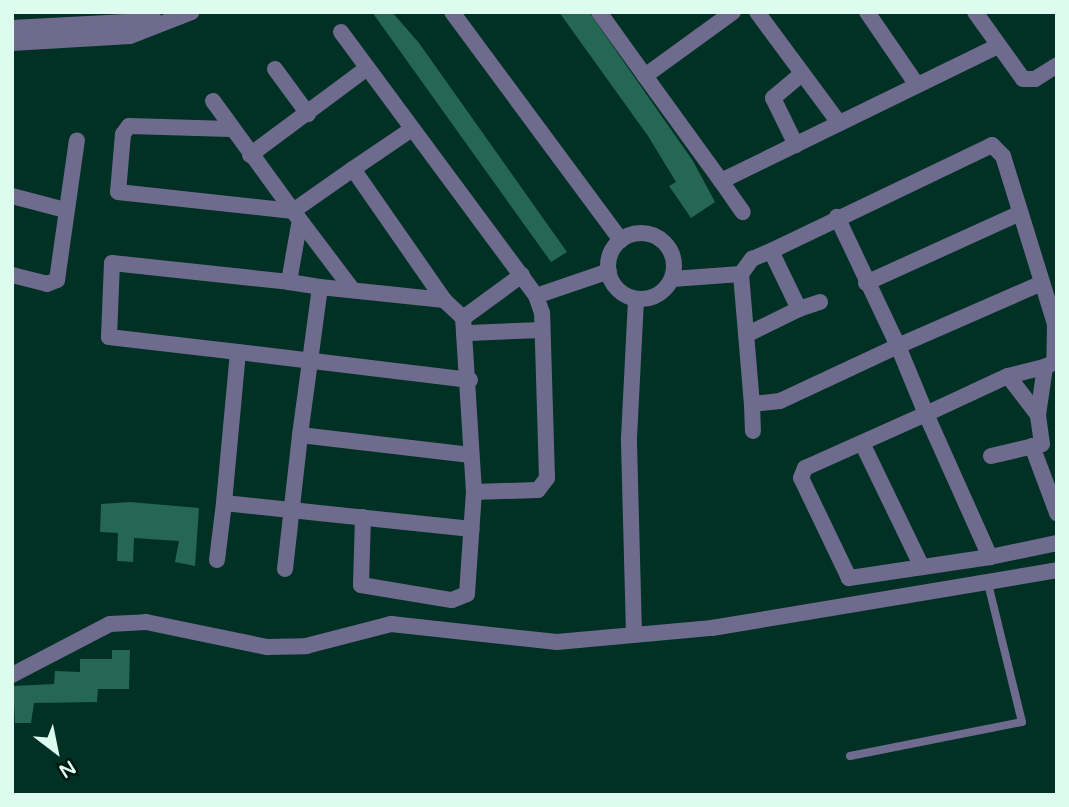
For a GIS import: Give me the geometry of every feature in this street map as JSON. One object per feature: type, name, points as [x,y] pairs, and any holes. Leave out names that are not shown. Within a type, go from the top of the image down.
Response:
[{"type":"street","points":[[12,28],[125,22],[153,12]]},
{"type":"street","points":[[12,43],[130,36],[192,12]]},
{"type":"street","points":[[452,12],[621,240]]},
{"type":"street","points":[[599,12],[743,212]]},
{"type":"street","points":[[645,76],[733,12]]},
{"type":"street","points":[[757,12],[839,123]]},
{"type":"street","points":[[867,12],[918,85]]},
{"type":"street","points":[[975,12],[1023,79],[1035,79],[1057,65]]},
{"type":"street","points":[[341,32],[409,131],[536,296],[542,330],[547,478],[538,490],[474,492]]},
{"type":"street","points":[[721,181],[998,46]]},
{"type":"street","points":[[275,69],[308,114]]},
{"type":"street","points":[[250,155],[366,69]]},
{"type":"street","points":[[796,145],[773,98],[802,74]]},
{"type":"street","points":[[213,101],[230,129],[352,289]]},
{"type":"street","points":[[230,129],[129,126],[123,134],[118,192],[296,218]]},
{"type":"street","points":[[289,282],[296,218],[353,169],[409,131]]},
{"type":"street","points":[[12,275],[47,284],[58,280],[65,210],[77,140]]},
{"type":"street","points":[[753,430],[750,333],[741,274],[752,259],[992,145],[1003,156],[1056,324],[1052,364],[1038,415]]},
{"type":"street","points":[[353,169],[444,300],[466,326],[474,492],[467,594],[440,598],[361,585],[363,517]]},
{"type":"street","points":[[12,196],[65,210]]},
{"type":"street","points":[[866,283],[1020,213]]},
{"type":"street","points":[[836,217],[898,346],[990,556]]},
{"type":"street","points":[[647,234],[664,243],[674,259],[672,279],[657,295],[636,299],[617,288],[609,271],[621,240],[647,234]]},
{"type":"street","points":[[771,251],[799,309]]},
{"type":"street","points":[[444,300],[117,261],[110,266],[109,337],[470,380]]},
{"type":"street","points":[[536,296],[609,271]]},
{"type":"street","points":[[672,279],[741,274]]},
{"type":"street","points":[[466,326],[522,275]]},
{"type":"street","points":[[752,404],[780,401],[1042,283]]},
{"type":"street","points":[[285,569],[320,287]]},
{"type":"street","points":[[635,634],[629,438],[636,299]]},
{"type":"street","points":[[750,333],[799,309],[821,302]]},
{"type":"street","points":[[466,326],[542,330]]},
{"type":"street","points":[[217,560],[238,352]]},
{"type":"street","points":[[1052,364],[1008,376],[798,470],[849,578],[1057,543]]},
{"type":"street","points":[[1008,376],[1038,415],[1057,513]]},
{"type":"street","points":[[300,435],[471,455]]},
{"type":"street","points":[[862,443],[922,567]]},
{"type":"street","points":[[991,456],[1044,443]]},
{"type":"street","points":[[224,503],[472,529]]},
{"type":"street","points":[[12,675],[110,624],[146,622],[267,647],[306,646],[391,624],[557,642],[635,634],[988,584],[1057,570]]},
{"type":"lane","points":[[850,756],[1022,722],[988,584]]},
{"type":"building","points":[[372,12],[392,12],[419,43],[567,252],[551,262]]},
{"type":"building","points":[[559,12],[589,12],[693,161],[715,202],[691,218],[669,186],[676,182],[648,136]]},
{"type":"building","points":[[130,502],[199,508],[195,566],[175,562],[179,541],[134,538],[133,562],[117,561],[118,533],[100,532],[101,504]]},
{"type":"building","points":[[112,650],[130,650],[129,689],[98,689],[97,702],[34,703],[31,723],[15,723],[13,686],[54,684],[55,671],[80,672],[80,659],[112,659]]}]
